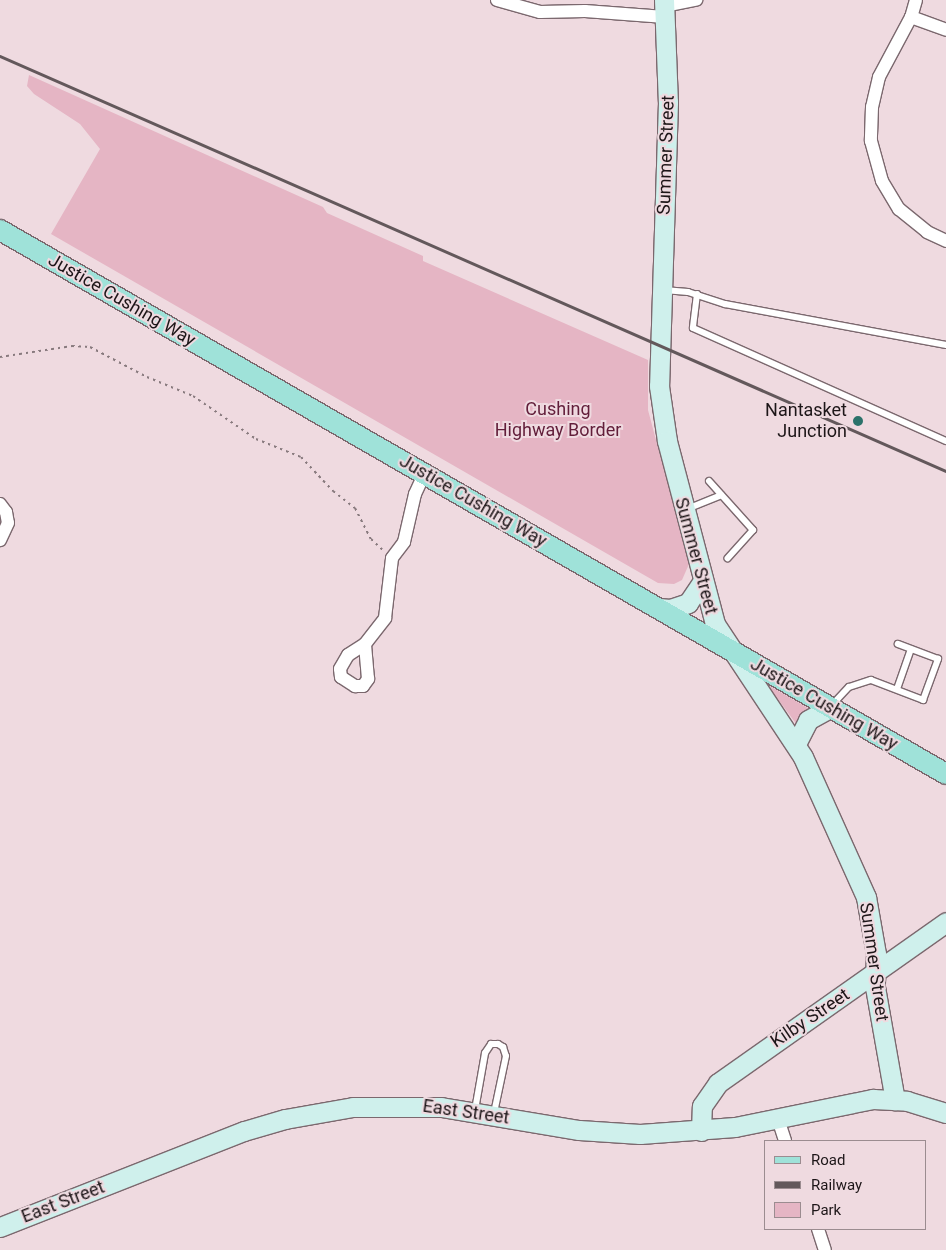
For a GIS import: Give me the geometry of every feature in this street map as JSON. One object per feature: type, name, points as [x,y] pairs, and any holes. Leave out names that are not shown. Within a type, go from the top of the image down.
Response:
[{"type":"main road","name":"Summer Street","points":[[664,8],[668,102],[660,406],[683,510],[709,609],[729,648],[796,744],[866,897],[873,931],[875,987],[895,1100]]},
{"type":"main road","name":"Justice Cushing Way","points":[[0,230],[946,774]]},
{"type":"main road","points":[[659,608],[670,609],[688,603],[702,582]]},
{"type":"main road","points":[[796,744],[808,720],[830,707]]},
{"type":"main road","name":"Kilby Street","points":[[701,1131],[702,1106],[718,1083],[876,974],[946,922]]},
{"type":"main road","name":"East Street","points":[[0,1227],[213,1142],[285,1119],[346,1108],[388,1105],[474,1112],[599,1132],[659,1134],[701,1131],[778,1119],[853,1102],[895,1100],[946,1113]]},
{"type":"street","points":[[497,0],[540,12],[664,8],[696,0]]},
{"type":"street","points":[[916,0],[911,17],[880,77],[872,107],[871,141],[882,181],[899,209],[927,232],[946,241]]},
{"type":"street","points":[[911,17],[946,30]]},
{"type":"street","points":[[365,644],[377,631],[386,613],[394,556],[404,542],[415,494],[425,473]]},
{"type":"street","points":[[0,504],[6,512],[8,523],[0,540]]},
{"type":"street","points":[[778,1119],[785,1140]]},
{"type":"street","points":[[818,1230],[825,1250]]},
{"type":"lane","points":[[663,290],[697,294],[725,304],[946,345]]},
{"type":"lane","points":[[697,294],[693,328],[946,441]]},
{"type":"lane","points":[[709,481],[753,530],[728,558]]},
{"type":"lane","points":[[683,510],[721,495]]},
{"type":"lane","points":[[830,707],[844,690],[860,682],[877,681],[923,700],[938,658],[898,644]]},
{"type":"lane","points":[[896,689],[912,649]]},
{"type":"lane","points":[[474,1112],[484,1053],[492,1044],[498,1044],[503,1046],[506,1056],[494,1115]]},
{"type":"path","points":[[0,357],[72,346],[90,347],[147,377],[193,396],[256,439],[301,457],[333,491],[356,508],[371,539],[394,556]]},
{"type":"green space","name":"Cushing Highway Border","points":[[29,75],[323,207],[327,213],[423,256],[423,261],[648,360],[648,410],[689,564],[682,580],[674,584],[658,583],[51,234],[100,149],[80,124],[34,94],[27,86]]},
{"type":"green space","points":[[769,687],[808,708],[797,725]]},
{"type":"railway","points":[[0,56],[946,471]]},
{"type":"place","name":"Nantasket Junction","points":[[858,421]]}]
